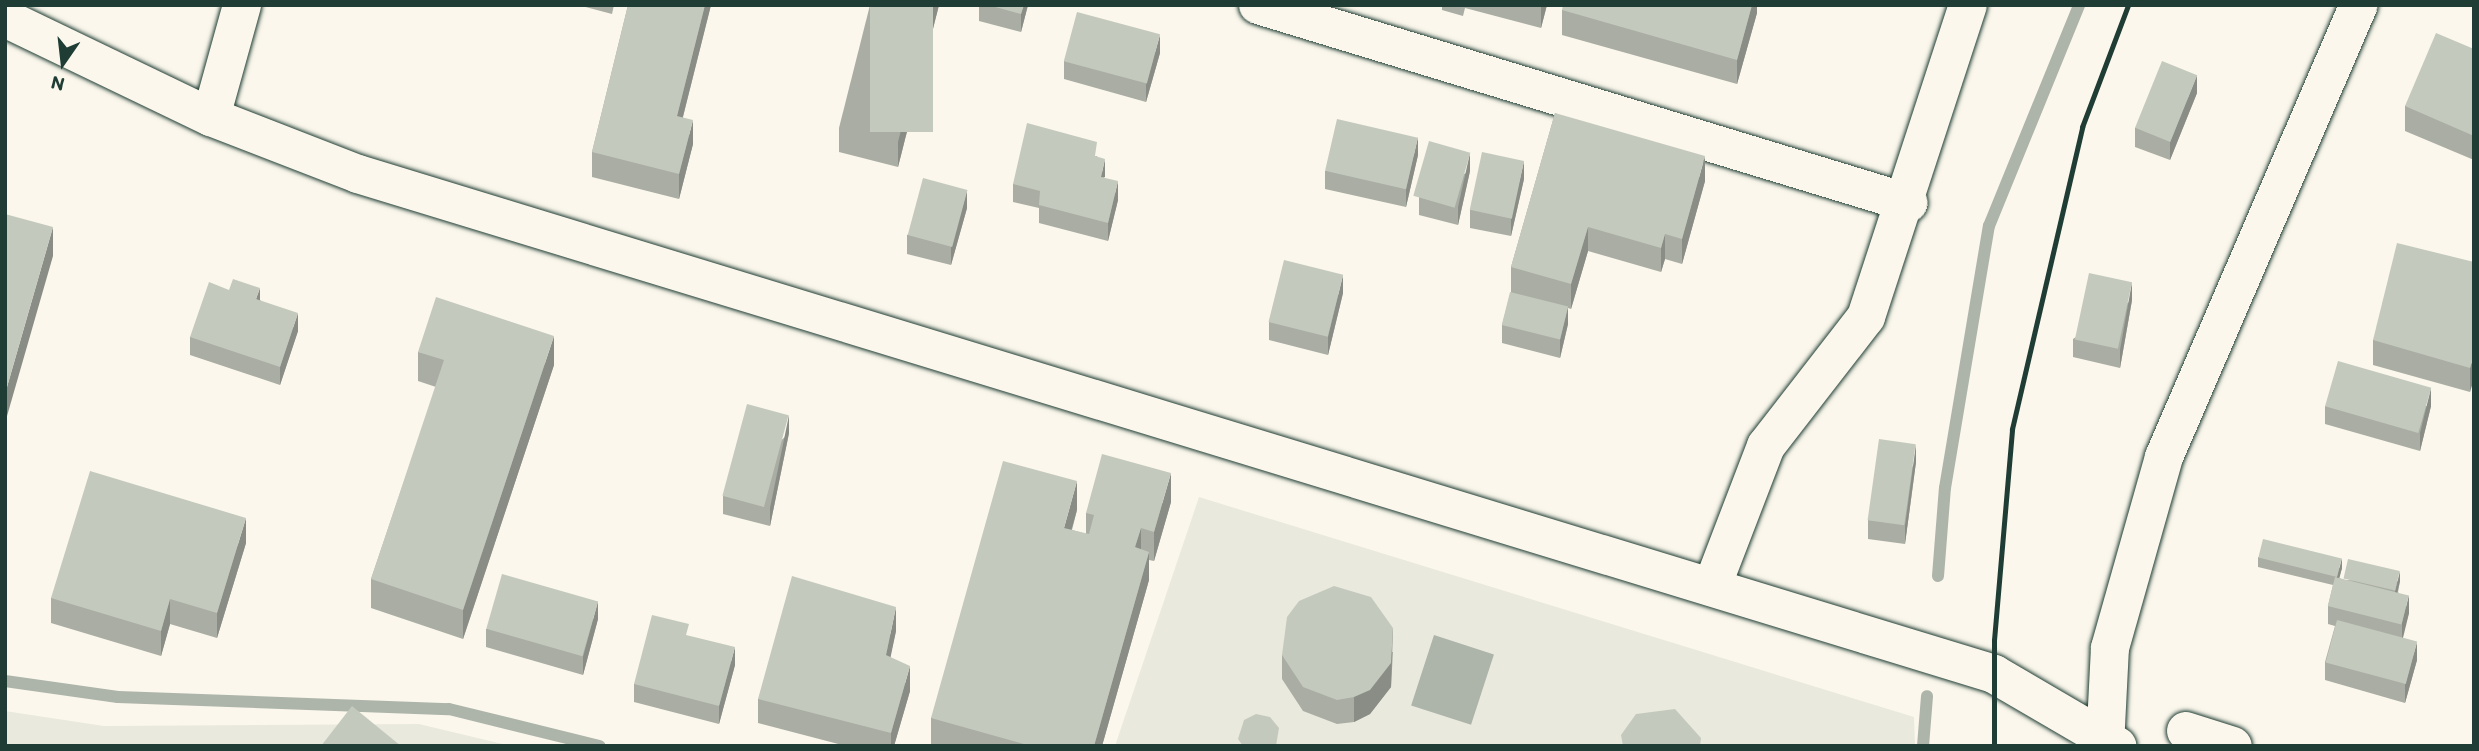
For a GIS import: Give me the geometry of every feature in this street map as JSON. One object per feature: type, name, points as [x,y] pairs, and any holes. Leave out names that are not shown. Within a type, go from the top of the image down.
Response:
[{"type":"street","points":[[211,117],[242,5]]},
{"type":"street","points":[[1258,5],[1909,203]]},
{"type":"street","points":[[1713,584],[1766,446],[1866,317],[1909,203],[1968,5]]},
{"type":"street","points":[[5,18],[211,117],[358,174],[1713,584],[1994,674],[2109,742],[2110,648],[2164,457],[2359,5]]},
{"type":"street","points":[[2186,731],[2233,746]]},
{"type":"shaded area","points":[[1199,497],[1914,717],[1915,746],[1115,746]]},
{"type":"shaded area","points":[[1434,635],[1494,654],[1471,725],[1411,705]]},
{"type":"shaded area","points":[[5,711],[104,726],[419,724],[511,746],[5,746]]},
{"type":"building","points":[[628,5],[705,5],[677,116],[693,120],[679,174],[592,152]]},
{"type":"building","points":[[870,5],[933,5],[933,132],[870,132]]},
{"type":"building","points":[[988,5],[1024,5],[1021,14]]},
{"type":"building","points":[[1563,5],[1752,5],[1737,60],[1562,10]]},
{"type":"building","points":[[1077,12],[1160,34],[1147,84],[1064,61]]},
{"type":"building","points":[[2436,33],[2474,49],[2474,136],[2405,106]]},
{"type":"building","points":[[2162,61],[2197,75],[2170,142],[2135,128]]},
{"type":"building","points":[[1555,113],[1705,156],[1682,239],[1665,234],[1661,248],[1588,227],[1571,284],[1511,267]]},
{"type":"building","points":[[1337,119],[1418,138],[1406,189],[1325,171]]},
{"type":"building","points":[[1027,123],[1097,142],[1095,156],[1105,159],[1101,177],[1118,181],[1108,223],[1039,205],[1040,191],[1013,184]]},
{"type":"building","points":[[1429,141],[1470,153],[1455,208],[1413,196]]},
{"type":"building","points":[[1482,152],[1524,161],[1512,219],[1470,210]]},
{"type":"building","points":[[923,178],[967,190],[952,247],[908,235]]},
{"type":"building","points":[[5,214],[53,227],[5,394]]},
{"type":"building","points":[[2397,243],[2474,262],[2474,354],[2470,368],[2373,340]]},
{"type":"building","points":[[1284,260],[1343,275],[1328,337],[1269,322]]},
{"type":"building","points":[[2089,273],[2132,282],[2118,349],[2075,340]]},
{"type":"building","points":[[233,279],[260,288],[256,299],[298,313],[280,367],[190,337],[209,282],[229,290]]},
{"type":"building","points":[[1510,292],[1568,307],[1560,340],[1502,325]]},
{"type":"building","points":[[436,297],[554,336],[463,610],[371,579],[444,360],[418,352]]},
{"type":"building","points":[[2338,361],[2431,388],[2418,433],[2325,406]]},
{"type":"building","points":[[747,404],[789,415],[764,507],[722,496]]},
{"type":"building","points":[[1879,439],[1916,444],[1904,525],[1868,520]]},
{"type":"building","points":[[1102,454],[1171,473],[1154,532],[1141,528],[1135,547],[1149,552],[1094,746],[1031,746],[931,718],[1003,461],[1077,481],[1064,528],[1089,534],[1094,515],[1086,513]]},
{"type":"building","points":[[90,471],[246,518],[217,613],[170,599],[161,631],[51,598]]},
{"type":"building","points":[[2263,539],[2342,559],[2337,577],[2258,557]]},
{"type":"building","points":[[2348,559],[2400,571],[2395,590],[2344,578]]},
{"type":"building","points":[[502,574],[598,602],[582,656],[486,629]]},
{"type":"building","points":[[792,576],[896,607],[886,655],[910,666],[891,733],[758,699]]},
{"type":"building","points":[[2335,577],[2409,595],[2401,624],[2328,606]]},
{"type":"building","points":[[1334,586],[1371,597],[1393,628],[1391,663],[1370,690],[1337,700],[1303,687],[1282,655],[1287,617],[1299,601]]},
{"type":"building","points":[[652,615],[689,624],[686,635],[735,647],[719,706],[634,684]]},
{"type":"building","points":[[2337,620],[2417,641],[2406,684],[2326,663]]},
{"type":"building","points":[[352,706],[401,746],[321,746]]},
{"type":"building","points":[[1675,709],[1701,738],[1700,746],[1623,746],[1621,735],[1636,714]]},
{"type":"building","points":[[1256,714],[1270,717],[1279,728],[1276,746],[1243,746],[1238,739],[1244,720]]},
{"type":"waterway","points":[[1938,576],[1945,488],[1989,226],[2079,5]]},
{"type":"waterway","points":[[5,681],[118,697],[449,709],[600,746]]},
{"type":"waterway","points":[[1923,746],[1927,696]]},
{"type":"railway","points":[[1994,746],[1994,640],[2012,429],[2082,127],[2128,5]]}]
